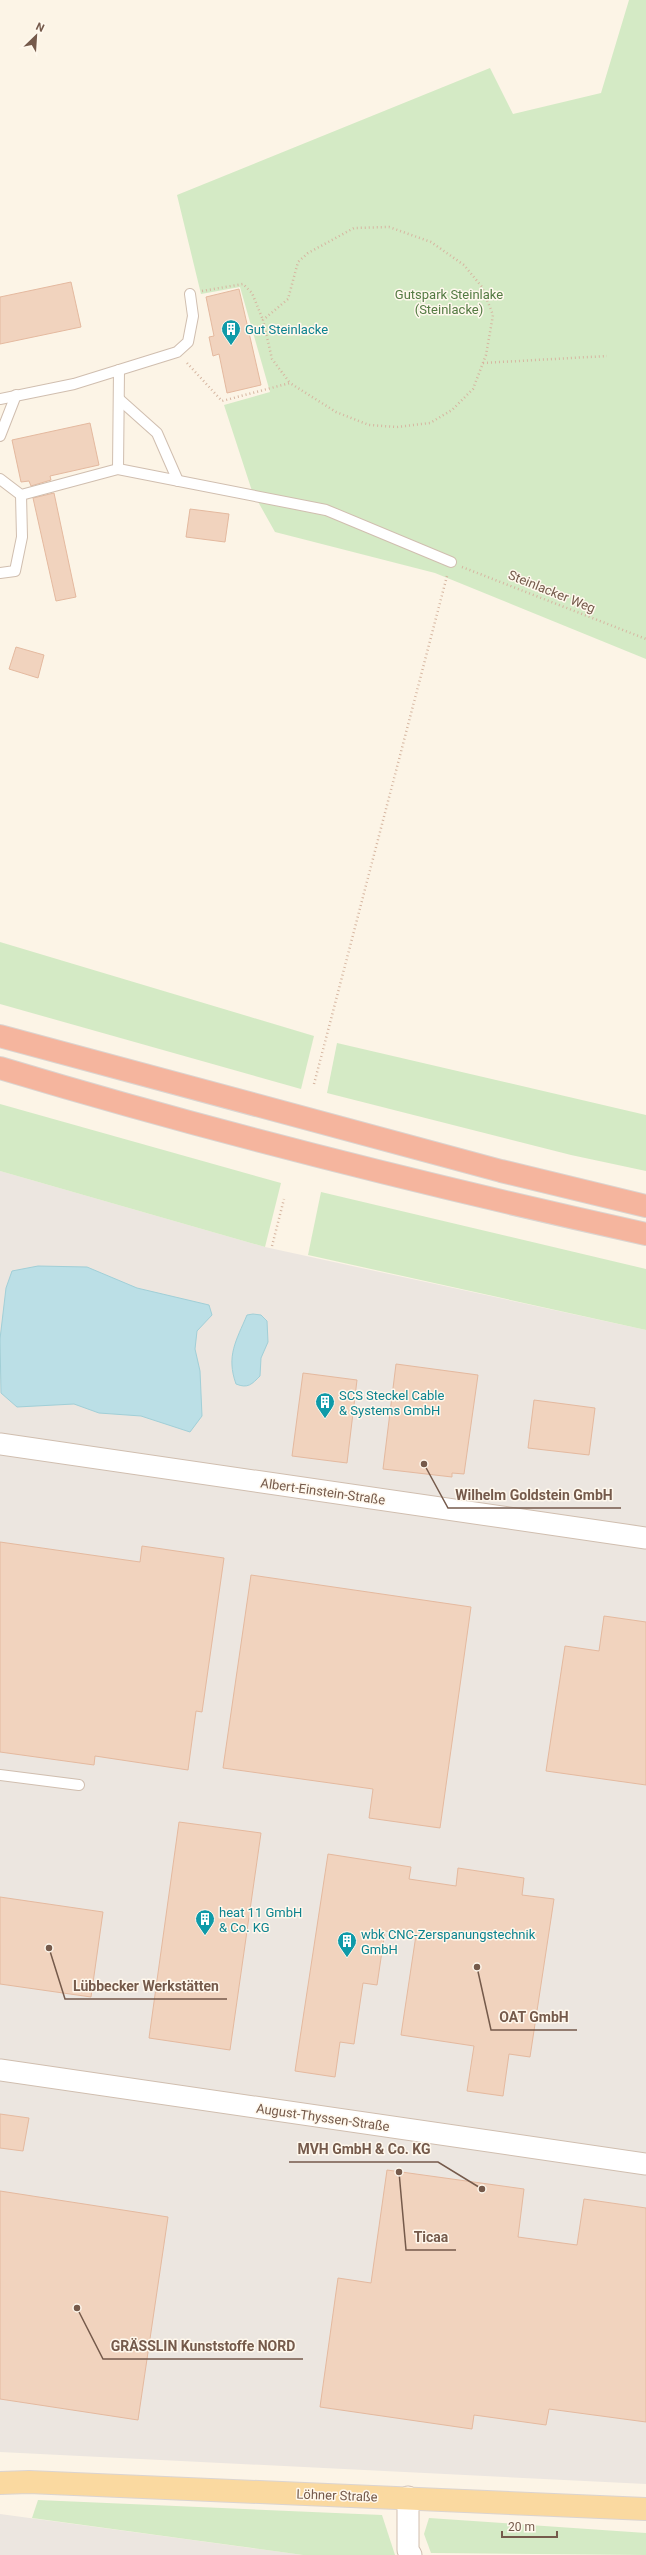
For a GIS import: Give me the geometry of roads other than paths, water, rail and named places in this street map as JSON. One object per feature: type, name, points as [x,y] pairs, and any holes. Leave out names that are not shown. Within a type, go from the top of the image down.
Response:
[{"type":"highway","points":[[0,1036],[501,1171],[646,1206]]},
{"type":"highway","points":[[0,1068],[284,1147],[518,1206],[646,1234]]},
{"type":"main road","name":"Löhner Straße","points":[[0,2476],[29,2482]]},
{"type":"main road","name":"Löhner Straße","points":[[0,2483],[29,2482],[408,2497],[646,2509]]},
{"type":"street","name":"Albert-Einstein-Straße","points":[[0,1444],[646,1538]]},
{"type":"street","name":"August-Thyssen-Straße","points":[[0,2070],[646,2164]]},
{"type":"street","points":[[408,2497],[408,2550],[411,2555]]},
{"type":"lane","points":[[0,399],[74,384],[177,352],[188,342],[193,316],[190,294]]},
{"type":"lane","points":[[118,470],[120,400],[119,370]]},
{"type":"lane","points":[[0,436],[16,396]]},
{"type":"lane","points":[[120,400],[157,433],[178,481]]},
{"type":"lane","points":[[21,495],[118,470],[326,510],[451,562]]},
{"type":"lane","points":[[0,479],[21,495]]},
{"type":"lane","points":[[0,573],[15,571],[22,537],[21,495]]},
{"type":"lane","points":[[0,1774],[79,1785]]},
{"type":"water","points":[[38,1266],[87,1267],[137,1288],[209,1305],[212,1315],[197,1331],[195,1349],[200,1371],[202,1416],[190,1432],[141,1416],[99,1413],[74,1404],[17,1407],[1,1393],[0,1339],[6,1288],[12,1271]]},
{"type":"water","points":[[247,1315],[261,1315],[267,1321],[268,1342],[261,1358],[260,1376],[250,1385],[244,1386],[236,1384],[233,1374],[232,1357],[236,1341]]},
{"type":"place","name":"Gut Steinlacke","points":[[231,346]]},
{"type":"place","name":"SCS Steckel Cable & Systems GmbH","points":[[325,1419]]},
{"type":"place","name":"Wilhelm Goldstein GmbH","points":[[424,1464]]},
{"type":"place","name":"heat 11 GmbH & Co. KG","points":[[205,1936]]},
{"type":"place","name":"Lübbecker Werkstätten","points":[[49,1948]]},
{"type":"place","name":"wbk CNC-Zerspanungstechnik GmbH","points":[[347,1958]]},
{"type":"place","name":"OAT GmbH","points":[[477,1967]]},
{"type":"place","name":"Ticaa","points":[[399,2172]]},
{"type":"place","name":"MVH GmbH & Co. KG","points":[[482,2189]]},
{"type":"place","name":"GRÄSSLIN Kunststoffe NORD","points":[[77,2308]]},
{"type":"park label","name":"Gutspark Steinlake (Steinlacke)","points":[[449,302]]}]
